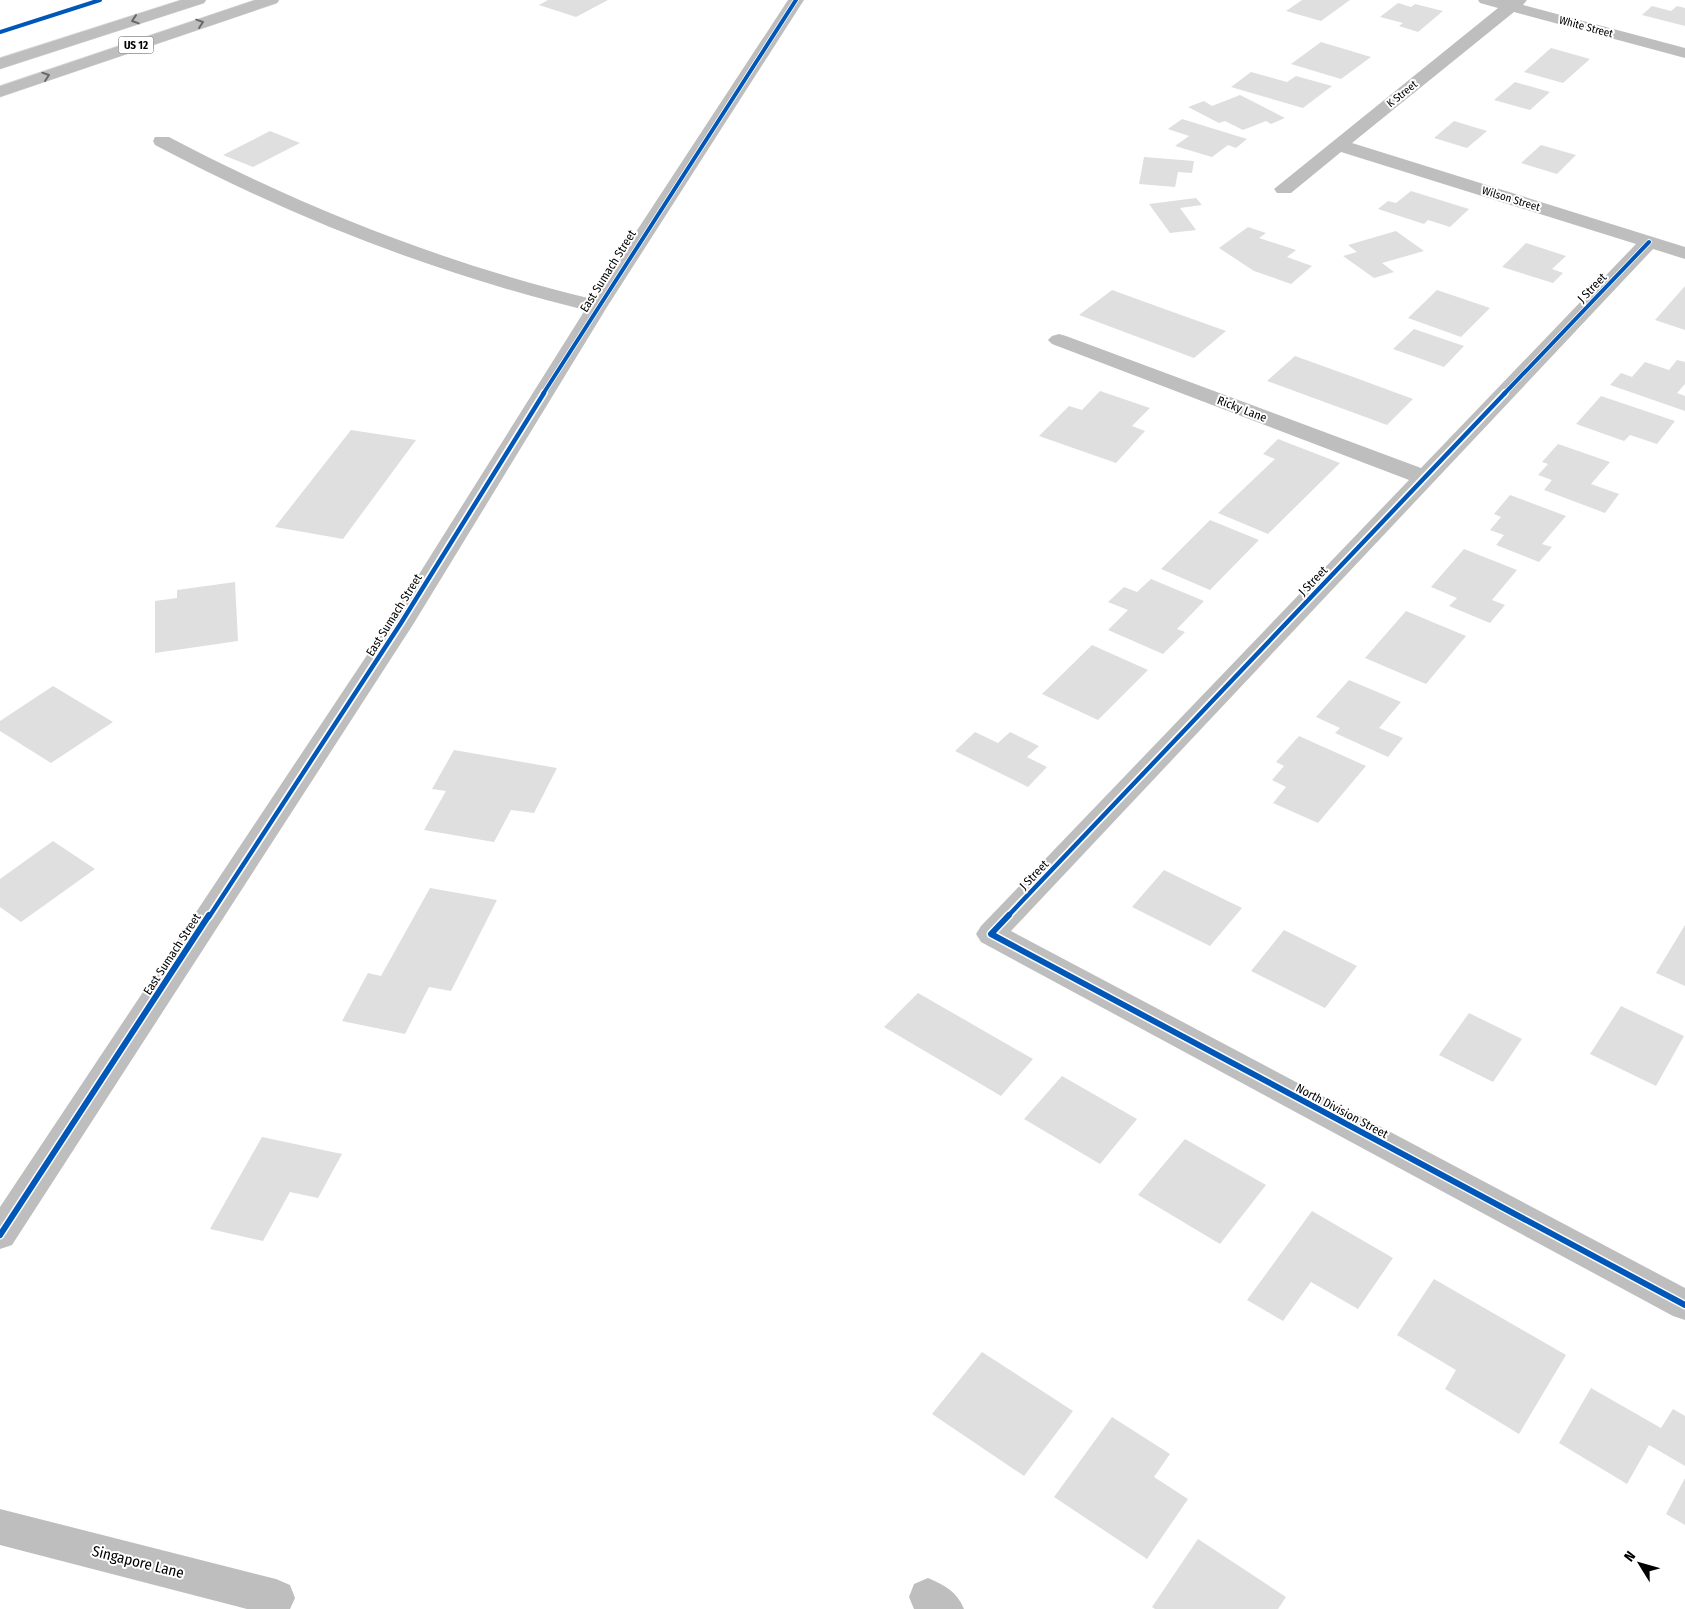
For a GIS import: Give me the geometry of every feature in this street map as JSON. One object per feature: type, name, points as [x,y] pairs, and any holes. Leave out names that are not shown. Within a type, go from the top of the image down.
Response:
[{"type":"main road","name":"US 12","points":[[0,64],[198,0]]},
{"type":"main road","name":"US 12","points":[[0,92],[272,0]]},
{"type":"main road","name":"East Sumach Street","points":[[0,1234],[396,632],[597,307],[743,79],[796,0]]},
{"type":"main road","name":"White Street","points":[[1486,0],[1515,3],[1685,53]]},
{"type":"main road","name":"K Street","points":[[1284,188],[1515,3]]},
{"type":"main road","points":[[162,141],[269,194],[415,254],[518,289],[597,307]]},
{"type":"main road","name":"Wilson Street","points":[[1338,146],[1685,253]]},
{"type":"main road","name":"J Street","points":[[990,934],[1649,242]]},
{"type":"main road","name":"Ricky Lane","points":[[1059,340],[1425,478]]},
{"type":"main road","name":"North Division Street","points":[[990,934],[1681,1294]]},
{"type":"main road","name":"Singapore Lane","points":[[0,1527],[276,1598]]},
{"type":"building","points":[[548,0],[608,0],[576,17],[539,5]]},
{"type":"building","points":[[1302,0],[1350,0],[1321,21],[1286,11]]},
{"type":"building","points":[[1398,3],[1411,7],[1415,4],[1443,11],[1418,32],[1399,26],[1403,23],[1380,17]]},
{"type":"building","points":[[1652,6],[1671,11],[1677,6],[1685,8],[1685,26],[1642,15]]},
{"type":"building","points":[[1321,42],[1371,57],[1341,79],[1291,64]]},
{"type":"building","points":[[1551,48],[1590,59],[1563,83],[1524,72]]},
{"type":"building","points":[[1251,72],[1287,82],[1296,76],[1332,86],[1303,108],[1231,87]]},
{"type":"building","points":[[1515,82],[1550,92],[1530,110],[1494,100]]},
{"type":"building","points":[[1240,95],[1285,118],[1271,124],[1266,121],[1243,130],[1225,121],[1219,123],[1188,107],[1204,101],[1212,106]]},
{"type":"building","points":[[1182,119],[1247,139],[1236,148],[1228,145],[1212,157],[1175,146],[1189,136],[1168,129]]},
{"type":"building","points":[[1454,121],[1487,131],[1467,148],[1434,138]]},
{"type":"building","points":[[270,131],[300,143],[253,167],[223,155]]},
{"type":"building","points":[[1541,145],[1576,155],[1557,174],[1521,163]]},
{"type":"building","points":[[1144,157],[1194,161],[1192,173],[1178,172],[1175,187],[1139,184]]},
{"type":"building","points":[[1411,191],[1469,209],[1450,227],[1428,220],[1424,224],[1378,209],[1388,201],[1396,203]]},
{"type":"building","points":[[1196,198],[1202,205],[1180,208],[1196,230],[1170,233],[1149,204]]},
{"type":"building","points":[[1248,227],[1266,233],[1259,238],[1296,250],[1287,257],[1312,266],[1291,284],[1254,271],[1219,248]]},
{"type":"building","points":[[1396,231],[1424,251],[1382,263],[1394,272],[1374,278],[1343,256],[1357,252],[1348,245]]},
{"type":"building","points":[[1526,243],[1566,256],[1552,269],[1563,273],[1553,283],[1502,267]]},
{"type":"building","points":[[1685,286],[1685,330],[1655,320]]},
{"type":"building","points":[[1112,290],[1226,331],[1194,358],[1079,315]]},
{"type":"building","points":[[1437,290],[1490,308],[1461,337],[1408,318]]},
{"type":"building","points":[[1414,329],[1464,346],[1444,367],[1393,349]]},
{"type":"building","points":[[1295,356],[1413,399],[1387,425],[1267,381]]},
{"type":"building","points":[[1677,360],[1685,362],[1685,384],[1677,393],[1685,396],[1685,411],[1610,385],[1621,373],[1632,377],[1645,362],[1669,370]]},
{"type":"building","points":[[1100,391],[1150,408],[1132,426],[1145,431],[1116,463],[1039,436],[1069,406],[1082,410]]},
{"type":"building","points":[[1601,396],[1675,421],[1657,444],[1630,435],[1624,441],[1576,424]]},
{"type":"building","points":[[351,430],[416,440],[343,539],[275,527]]},
{"type":"building","points":[[1278,439],[1340,463],[1268,534],[1218,513],[1275,459],[1263,454]]},
{"type":"building","points":[[1558,444],[1610,462],[1591,484],[1619,494],[1605,513],[1544,490],[1552,480],[1538,475],[1548,464],[1542,462]]},
{"type":"building","points":[[1510,495],[1566,516],[1542,544],[1552,547],[1539,562],[1496,545],[1504,535],[1490,530],[1501,517],[1494,514]]},
{"type":"building","points":[[1210,520],[1259,540],[1210,590],[1161,569]]},
{"type":"building","points":[[1464,549],[1517,570],[1492,600],[1505,605],[1490,623],[1449,606],[1457,598],[1431,587]]},
{"type":"building","points":[[1151,579],[1204,601],[1177,629],[1185,632],[1163,654],[1108,630],[1128,610],[1108,602],[1124,587],[1137,592]]},
{"type":"building","points":[[235,582],[238,641],[155,653],[155,601],[177,598],[177,590]]},
{"type":"building","points":[[1406,611],[1466,636],[1426,684],[1365,658]]},
{"type":"building","points":[[1092,645],[1148,670],[1098,720],[1042,694]]},
{"type":"building","points":[[1349,680],[1401,702],[1379,728],[1403,738],[1388,757],[1335,733],[1340,728],[1316,717]]},
{"type":"building","points":[[53,686],[113,722],[51,763],[0,731],[0,721]]},
{"type":"building","points":[[975,732],[998,743],[1010,732],[1039,746],[1027,757],[1047,767],[1028,787],[955,751]]},
{"type":"building","points":[[1299,736],[1366,766],[1318,823],[1273,803],[1286,787],[1272,780],[1284,766],[1276,762]]},
{"type":"building","points":[[454,750],[557,768],[534,813],[511,810],[494,842],[424,830],[446,791],[432,789]]},
{"type":"building","points":[[53,841],[95,869],[21,922],[0,907],[0,879]]},
{"type":"building","points":[[1164,870],[1242,908],[1210,946],[1132,907]]},
{"type":"building","points":[[430,888],[497,900],[451,991],[429,987],[405,1034],[342,1021],[368,973],[381,976]]},
{"type":"building","points":[[1685,925],[1685,986],[1656,973]]},
{"type":"building","points":[[1284,930],[1357,966],[1325,1008],[1251,971]]},
{"type":"building","points":[[918,993],[1033,1059],[1001,1096],[884,1027]]},
{"type":"building","points":[[1621,1006],[1684,1036],[1656,1086],[1590,1054]]},
{"type":"building","points":[[1469,1013],[1522,1039],[1493,1082],[1439,1055]]},
{"type":"building","points":[[1062,1076],[1137,1119],[1100,1164],[1024,1119]]},
{"type":"building","points":[[262,1137],[342,1154],[318,1198],[290,1192],[263,1241],[210,1229]]},
{"type":"building","points":[[1185,1139],[1266,1185],[1220,1244],[1138,1195]]},
{"type":"building","points":[[1312,1211],[1393,1258],[1358,1309],[1311,1282],[1283,1321],[1247,1300]]},
{"type":"building","points":[[1434,1279],[1566,1355],[1519,1434],[1445,1389],[1456,1370],[1397,1335]]},
{"type":"building","points":[[982,1352],[1073,1411],[1024,1476],[932,1414]]},
{"type":"building","points":[[1591,1388],[1661,1428],[1673,1409],[1685,1416],[1685,1466],[1649,1445],[1627,1484],[1559,1443]]},
{"type":"building","points":[[1112,1417],[1170,1454],[1154,1477],[1188,1499],[1147,1559],[1054,1497]]},
{"type":"building","points":[[1685,1478],[1685,1525],[1666,1514]]},
{"type":"building","points":[[1198,1539],[1286,1597],[1278,1609],[1155,1609],[1152,1607]]},
{"type":"cycle path","points":[[0,32],[100,0]]},
{"type":"cycle path","points":[[0,1235],[401,623],[597,307],[796,0]]},
{"type":"cycle path","points":[[1649,242],[991,934],[1685,1305]]}]
